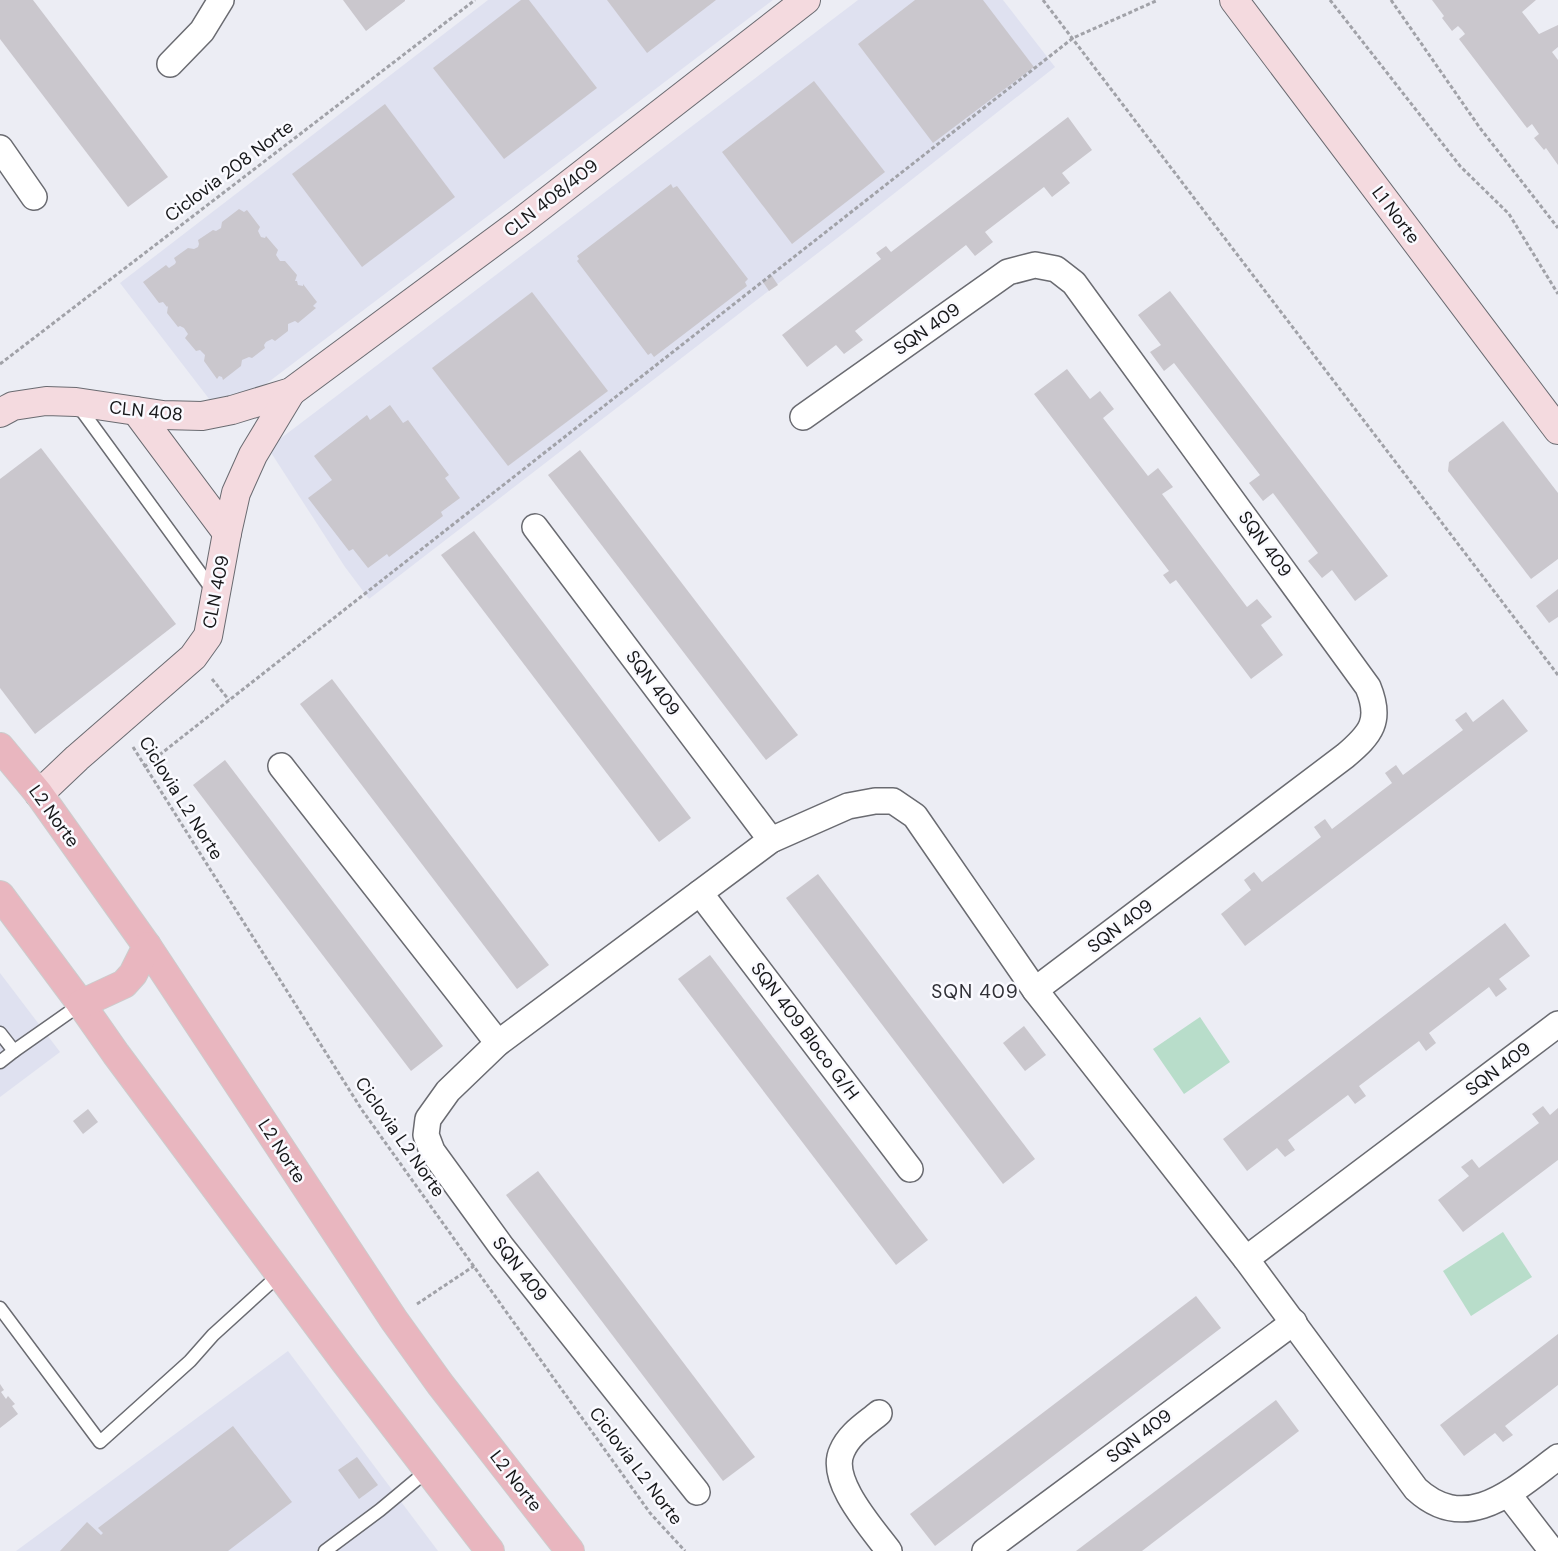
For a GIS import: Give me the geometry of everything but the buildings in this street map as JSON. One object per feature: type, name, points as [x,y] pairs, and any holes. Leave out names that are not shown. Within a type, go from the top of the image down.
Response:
[{"type":"main road","name":"L2 Norte","points":[[0,747],[39,794],[147,946],[394,1320],[440,1384],[570,1551]]},
{"type":"main road","points":[[0,895],[280,1274],[490,1551]]},
{"type":"main road","points":[[81,1004],[124,984],[133,974],[147,946]]},
{"type":"street","points":[[170,64],[202,31],[221,0]]},
{"type":"street","name":"CLN 408/409","points":[[291,392],[522,221],[806,0]]},
{"type":"street","name":"L1 Norte","points":[[1234,0],[1558,430]]},
{"type":"street","points":[[0,148],[34,197]]},
{"type":"street","name":"SQN 409","points":[[803,417],[1008,272],[1035,265],[1056,270],[1074,283],[1368,687],[1373,699],[1376,712],[1371,729],[1360,744],[1035,990]]},
{"type":"street","name":"CLN 408","points":[[0,413],[13,406],[46,401],[76,402],[163,415],[202,416],[232,410],[291,392]]},
{"type":"street","name":"CLN 409","points":[[39,794],[76,758],[193,657],[208,636],[236,493],[253,455],[291,392]]},
{"type":"street","points":[[136,411],[227,533]]},
{"type":"street","name":"SQN 409","points":[[535,526],[771,840]]},
{"type":"street","points":[[281,766],[498,1042]]},
{"type":"street","name":"SQN 409","points":[[697,1492],[501,1246],[432,1151],[426,1135],[428,1119],[448,1092],[498,1042],[771,840],[848,806],[875,800],[893,800],[915,816],[1035,990],[1246,1258],[1416,1489],[1425,1498],[1435,1504],[1460,1510],[1484,1505],[1508,1494],[1558,1457]]},
{"type":"street","name":"SQN 409 Bloco G/H","points":[[700,894],[910,1169]]},
{"type":"street","name":"SQN 409","points":[[1246,1258],[1558,1024]]},
{"type":"street","name":"SQN 409","points":[[985,1551],[1294,1322]]},
{"type":"street","points":[[879,1412],[851,1436],[842,1450],[838,1463],[843,1483],[858,1510],[888,1551]]},
{"type":"street","points":[[1508,1494],[1552,1551]]},
{"type":"lane","points":[[76,402],[216,594]]},
{"type":"lane","points":[[0,1062],[81,1004]]},
{"type":"lane","points":[[0,1032],[14,1051]]},
{"type":"lane","points":[[0,1308],[100,1442],[190,1361],[213,1335],[280,1274]]},
{"type":"lane","points":[[324,1551],[380,1510],[428,1470]]},
{"type":"path","name":"Ciclovia 208 Norte","points":[[0,364],[475,0]]},
{"type":"path","points":[[1043,0],[1558,674]]},
{"type":"path","points":[[144,767],[1073,38],[1158,0]]},
{"type":"path","points":[[1330,0],[1460,166],[1509,214],[1558,294]]},
{"type":"path","points":[[1391,0],[1480,128],[1558,228]]},
{"type":"path","name":"Ciclovia L2 Norte","points":[[118,722],[144,767],[362,1110],[650,1514],[685,1551]]},
{"type":"path","points":[[394,1320],[474,1267],[501,1246]]},
{"type":"shaded area","points":[[488,0],[773,0],[254,393],[213,404],[120,283]]},
{"type":"shaded area","points":[[858,0],[1003,0],[1055,67],[849,229],[369,599],[345,567],[268,448]]},
{"type":"shaded area","points":[[0,973],[60,1052],[0,1097]]},
{"type":"shaded area","points":[[288,1351],[438,1551],[16,1551]]},
{"type":"green space","points":[[1200,1017],[1230,1062],[1184,1094],[1153,1049]]},
{"type":"green space","points":[[1503,1232],[1532,1277],[1471,1316],[1443,1271]]},
{"type":"district","name":"SQN 409","points":[[975,991]]}]
